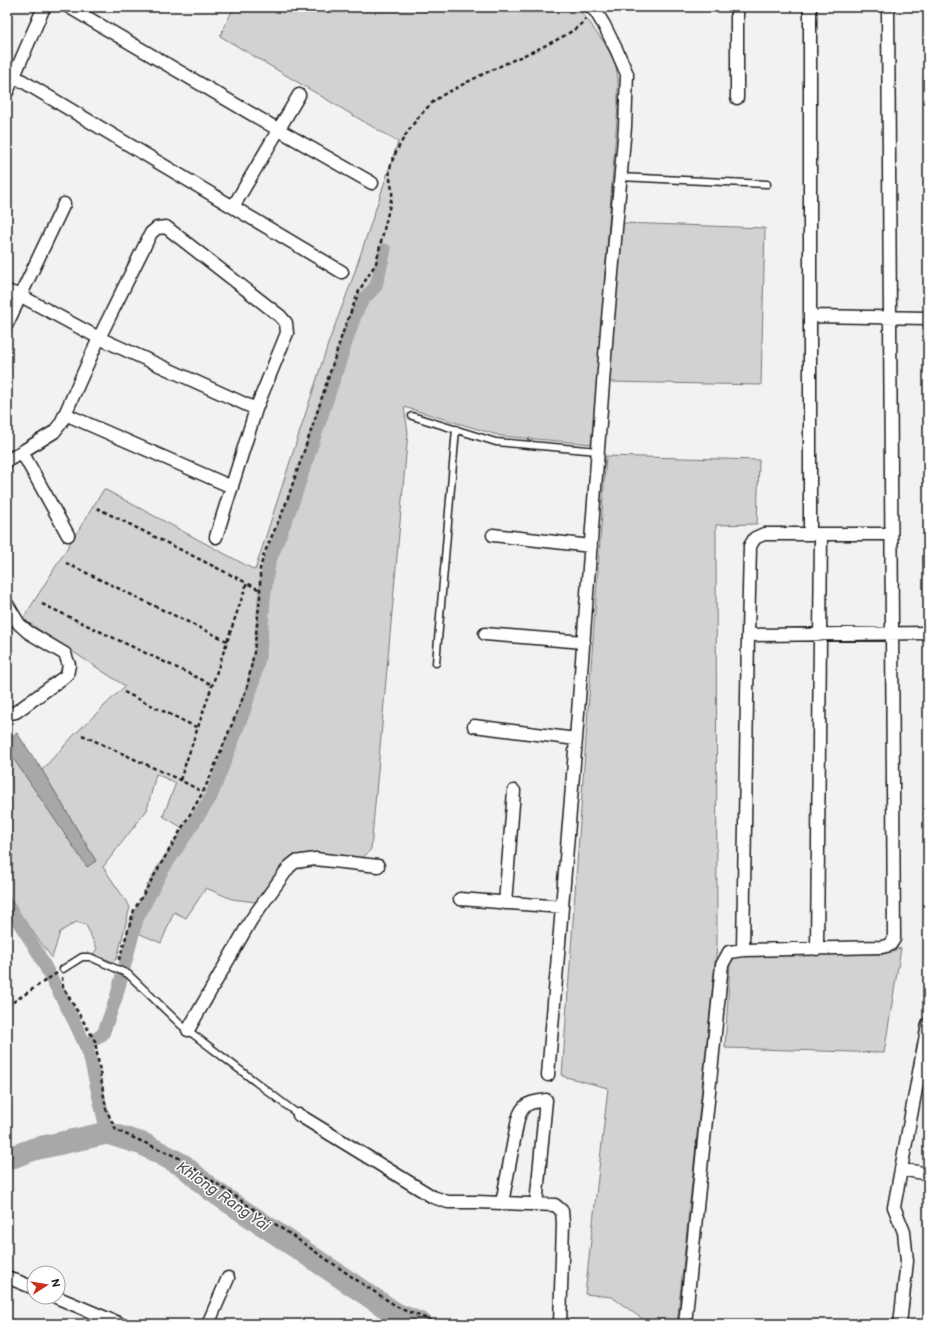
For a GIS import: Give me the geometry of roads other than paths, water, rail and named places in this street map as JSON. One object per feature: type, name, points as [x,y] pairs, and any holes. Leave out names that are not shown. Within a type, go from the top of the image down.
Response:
[{"type":"street","points":[[7,92],[44,7]]},
{"type":"street","points":[[69,7],[278,130],[372,183]]},
{"type":"street","points":[[737,7],[737,98]]},
{"type":"street","points":[[810,7],[810,316],[815,534],[820,634],[817,949]]},
{"type":"street","points":[[685,1324],[722,965],[729,952],[743,950],[882,947],[890,944],[894,939],[888,7]]},
{"type":"street","points":[[548,1075],[625,127],[626,74],[617,51],[604,25],[593,10]]},
{"type":"street","points":[[14,76],[342,272]]},
{"type":"street","points":[[233,207],[299,95]]},
{"type":"street","points":[[7,324],[64,204]]},
{"type":"street","points":[[7,461],[54,432],[62,423],[99,338],[151,233],[157,228],[166,227],[280,316],[286,323],[287,333],[256,409],[216,537]]},
{"type":"street","points":[[7,291],[21,296],[99,338],[256,409]]},
{"type":"street","points":[[810,316],[928,318]]},
{"type":"street","points":[[66,414],[232,486]]},
{"type":"street","points":[[22,452],[68,535]]},
{"type":"street","points":[[743,950],[750,546],[755,538],[764,534],[891,534]]},
{"type":"street","points":[[493,535],[591,546]]},
{"type":"street","points":[[7,604],[19,624],[28,632],[65,654],[69,665],[67,675],[16,712],[7,714]]},
{"type":"street","points":[[748,635],[928,633]]},
{"type":"street","points":[[485,634],[584,642]]},
{"type":"street","points":[[474,726],[576,739]]},
{"type":"street","points":[[505,903],[514,791]]},
{"type":"street","points":[[188,1030],[251,920],[289,867],[295,862],[315,859],[378,866]]},
{"type":"street","points":[[460,900],[562,907]]},
{"type":"street","points":[[900,1324],[907,1261],[904,1232],[894,1207],[901,1168],[922,1090],[928,1024]]},
{"type":"street","points":[[502,1203],[518,1119],[528,1103],[546,1100],[536,1205]]},
{"type":"street","points":[[299,1115],[432,1197],[448,1202],[555,1205],[562,1211],[563,1222],[560,1324]]},
{"type":"street","points":[[901,1168],[928,1174]]},
{"type":"street","points":[[7,1277],[26,1285]]},
{"type":"street","points":[[208,1324],[228,1278]]},
{"type":"street","points":[[66,1301],[120,1324]]},
{"type":"lane","points":[[620,177],[767,184]]},
{"type":"lane","points":[[412,416],[496,442],[598,451]]},
{"type":"lane","points":[[436,663],[456,429]]},
{"type":"lane","points":[[62,972],[75,961],[90,957],[128,974],[188,1030],[299,1115]]},
{"type":"waterway","points":[[85,1046],[103,1034],[116,998],[137,919],[162,871],[211,797],[243,714],[253,684],[260,653],[264,599],[269,563],[293,502],[356,313],[363,300],[376,286],[385,250]]},
{"type":"waterway","points":[[7,904],[37,951],[75,1023],[89,1054],[107,1133]]},
{"type":"waterway","name":"Khlong Rang Yai","points":[[7,1159],[34,1149],[107,1133],[143,1144],[184,1166],[210,1189],[396,1314],[421,1324]]}]
